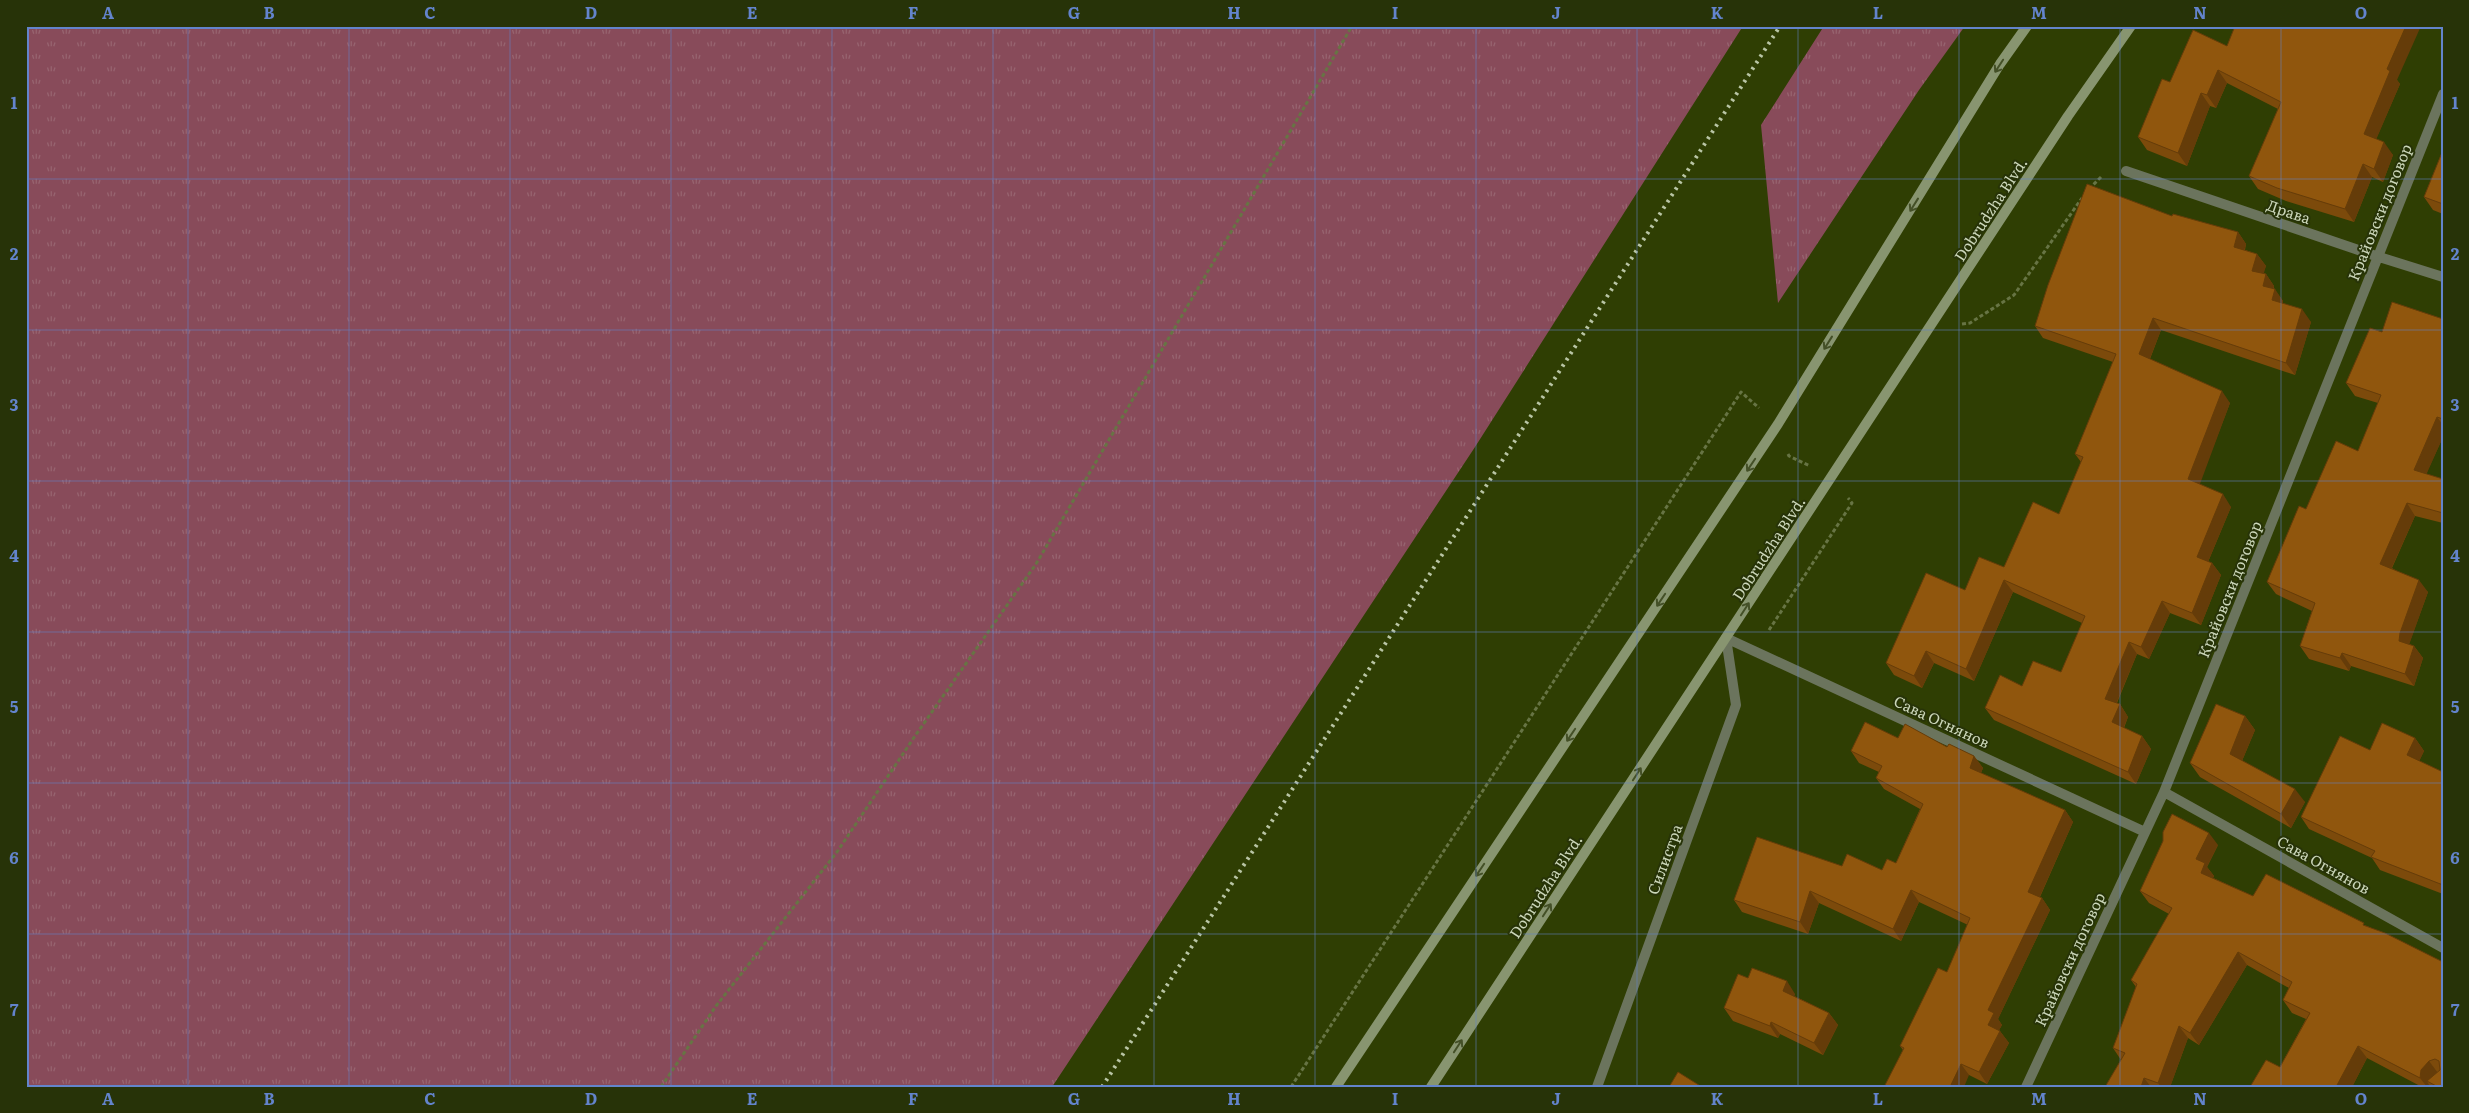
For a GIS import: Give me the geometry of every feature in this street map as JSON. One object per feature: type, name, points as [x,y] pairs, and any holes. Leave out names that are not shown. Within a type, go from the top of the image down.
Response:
[{"type":"main road","points":[[1336,1087],[1778,424],[2000,64],[2027,26]]},
{"type":"main road","name":"Dobrudzha Blvd.","points":[[1431,1087],[2068,116],[2131,26]]},
{"type":"street","name":"Крайовски договор","points":[[2026,1087],[2164,792],[2376,256],[2443,94]]},
{"type":"street","name":"Драва","points":[[2126,171],[2443,277]]},
{"type":"street","name":"Сава Огнянов","points":[[1726,638],[2145,832]]},
{"type":"street","name":"Силистра","points":[[1597,1087],[1736,705],[1726,638]]},
{"type":"street","name":"Сава Огнянов","points":[[2164,792],[2443,948]]},
{"type":"path","points":[[661,1087],[716,1006],[837,852],[915,736],[1036,564],[1352,26]]},
{"type":"path","points":[[1930,328],[1970,323],[2014,295],[2093,182],[2107,173],[2126,171]]},
{"type":"green space","points":[[26,26],[1743,26],[1475,447],[1052,1087],[26,1087]]},
{"type":"green space","points":[[1824,26],[1965,26],[1919,90],[1778,303],[1761,125]]},
{"type":"building","points":[[2235,26],[2406,26],[2387,69],[2390,71],[2364,134],[2384,142],[2374,169],[2363,164],[2345,209],[2277,188],[2249,176],[2281,102],[2218,70],[2207,95],[2201,93],[2178,153],[2138,137],[2162,79],[2170,82],[2193,30],[2227,46]]},
{"type":"building","points":[[2443,150],[2443,204],[2424,197]]},
{"type":"building","points":[[2087,184],[2172,216],[2173,214],[2238,232],[2234,247],[2257,254],[2252,271],[2266,274],[2263,286],[2275,289],[2272,300],[2302,309],[2286,363],[2153,318],[2139,354],[2222,391],[2188,479],[2223,494],[2197,557],[2212,563],[2192,613],[2162,601],[2141,647],[2129,642],[2105,699],[2120,704],[2112,722],[2142,736],[2128,772],[1985,708],[2000,675],[2022,686],[2033,661],[2061,672],[2085,616],[2004,580],[1966,669],[1926,651],[1914,676],[1886,663],[1926,573],[1965,590],[1979,557],[2004,567],[2033,502],[2059,514],[2083,457],[2075,454],[2116,354],[2035,326],[2048,285]]},
{"type":"building","points":[[2392,302],[2443,319],[2443,419],[2437,417],[2414,470],[2443,479],[2443,513],[2407,503],[2380,564],[2419,580],[2400,633],[2399,641],[2414,646],[2405,674],[2342,653],[2340,658],[2300,646],[2315,603],[2267,582],[2299,506],[2306,509],[2336,441],[2358,451],[2381,395],[2346,383],[2370,328],[2382,332]]},
{"type":"building","points":[[2216,704],[2245,716],[2230,754],[2295,789],[2281,814],[2190,763]]},
{"type":"building","points":[[1865,722],[1898,738],[1905,724],[1947,747],[1949,744],[1974,756],[1970,768],[2065,810],[2028,892],[2042,898],[1988,1010],[1994,1013],[1988,1025],[2000,1031],[1979,1072],[1961,1064],[1950,1087],[1884,1087],[1904,1048],[1900,1046],[1938,968],[1947,972],[1970,918],[1911,890],[1893,929],[1810,891],[1800,922],[1734,900],[1757,837],[1842,866],[1847,854],[1882,870],[1887,859],[1896,863],[1923,804],[1876,778],[1882,766],[1851,751]]},
{"type":"building","points":[[2382,723],[2415,738],[2407,755],[2443,772],[2443,885],[2371,857],[2375,851],[2301,817],[2340,736],[2370,750]]},
{"type":"building","points":[[2172,814],[2209,833],[2196,859],[2205,863],[2201,873],[2253,896],[2266,874],[2364,923],[2363,925],[2385,933],[2443,962],[2443,1087],[2438,1087],[2427,1081],[2440,1070],[2439,1061],[2435,1059],[2429,1061],[2421,1070],[2420,1078],[2358,1046],[2336,1087],[2250,1087],[2266,1060],[2280,1067],[2310,1013],[2283,1000],[2292,982],[2238,952],[2190,1033],[2179,1026],[2158,1083],[2144,1078],[2141,1087],[2105,1087],[2125,1053],[2113,1048],[2137,984],[2131,980],[2172,908],[2140,891],[2163,841],[2163,832]]},
{"type":"building","points":[[1752,968],[1787,981],[1783,991],[1829,1013],[1814,1043],[1771,1022],[1770,1026],[1724,1008],[1738,974],[1748,978]]},
{"type":"building","points":[[1678,1072],[1702,1087],[1669,1087]]},
{"type":"railway","points":[[1102,1087],[1780,26]]}]
